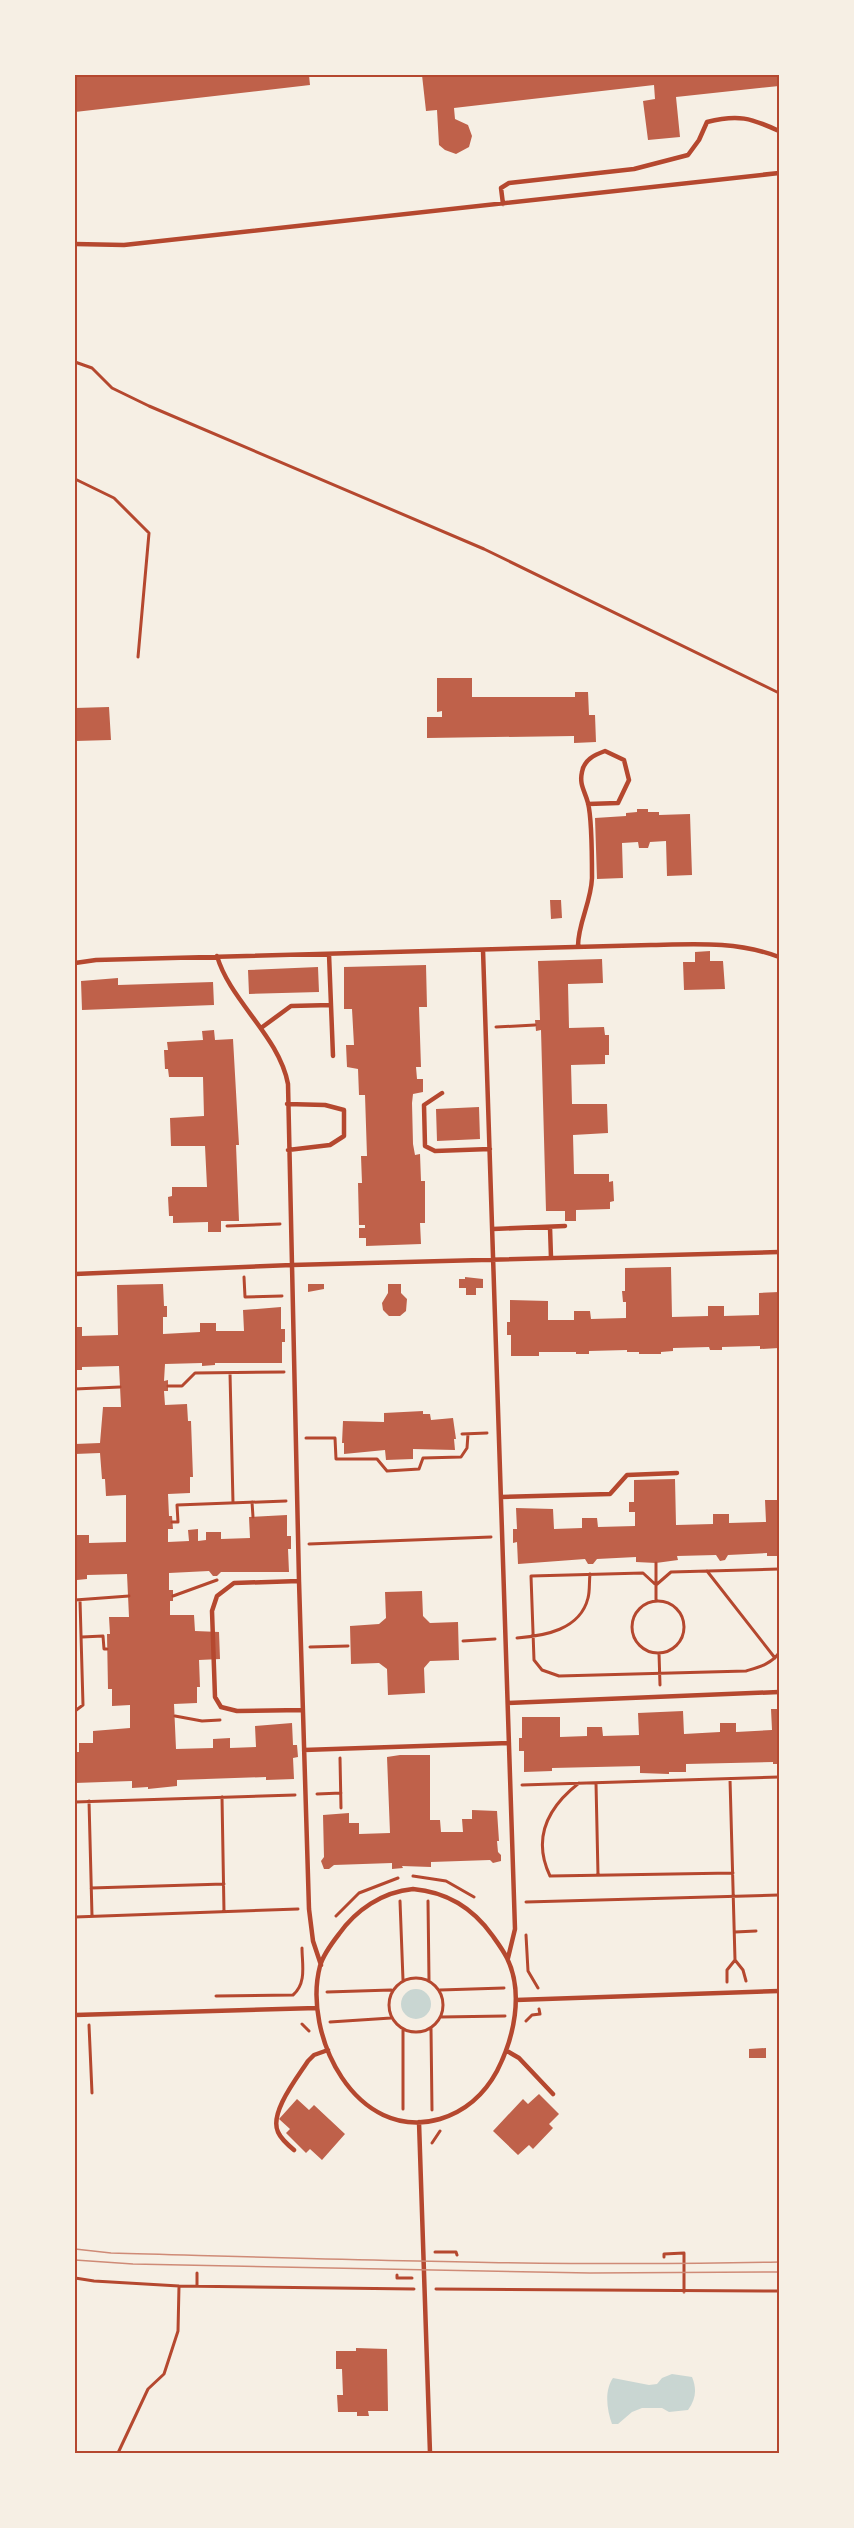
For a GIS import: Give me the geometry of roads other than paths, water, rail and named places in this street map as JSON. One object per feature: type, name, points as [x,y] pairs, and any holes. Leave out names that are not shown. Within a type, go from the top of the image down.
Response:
[{"type":"lane","points":[[503,204],[501,188],[509,183],[634,169],[688,155],[699,140],[707,122],[722,118],[751,118],[779,131]]},
{"type":"lane","points":[[75,244],[124,245],[779,173]]},
{"type":"lane","points":[[578,946],[578,929],[586,914],[592,880],[588,804],[581,785],[582,769],[590,757],[604,751],[624,760],[629,780],[618,803],[588,804]]},
{"type":"lane","points":[[75,963],[96,960],[217,956],[729,944],[762,950],[779,957]]},
{"type":"lane","points":[[483,950],[515,1929],[508,1958],[516,2000],[515,2015],[507,2051],[480,2096],[460,2112],[432,2121],[403,2120],[385,2115],[368,2106],[347,2086],[334,2067],[319,2023],[317,2008],[321,1965],[331,1945],[358,1912],[377,1899],[400,1890],[428,1890],[458,1901],[474,1914],[508,1958]]},
{"type":"lane","points":[[329,954],[333,1056]]},
{"type":"lane","points":[[217,956],[221,968],[285,1069],[309,1909],[311,1927],[321,1965]]},
{"type":"lane","points":[[261,1028],[291,1006],[331,1005]]},
{"type":"lane","points":[[442,1093],[424,1105],[426,1146],[435,1151],[490,1149]]},
{"type":"lane","points":[[287,1104],[325,1105],[344,1110],[344,1136],[330,1145],[288,1150]]},
{"type":"lane","points":[[493,1229],[565,1226]]},
{"type":"lane","points":[[550,1227],[551,1258]]},
{"type":"lane","points":[[75,1274],[292,1265],[779,1252]]},
{"type":"lane","points":[[501,1497],[610,1494],[627,1475],[677,1473]]},
{"type":"lane","points":[[299,1581],[234,1583],[218,1596],[212,1611],[215,1697],[221,1707],[237,1711],[303,1710]]},
{"type":"lane","points":[[508,1703],[779,1692]]},
{"type":"lane","points":[[304,1750],[509,1743]]},
{"type":"lane","points":[[516,2000],[779,1990]]},
{"type":"lane","points":[[75,2015],[317,2008]]},
{"type":"lane","points":[[294,2150],[278,2134],[274,2121],[280,2106],[308,2061],[328,2050]]},
{"type":"lane","points":[[507,2051],[519,2058],[553,2094]]},
{"type":"lane","points":[[419,2122],[430,2453]]},
{"type":"tram line","points":[[75,2249],[111,2253],[445,2262],[612,2264],[779,2262]]},
{"type":"tram line","points":[[75,2260],[133,2264],[590,2273],[779,2272]]}]
